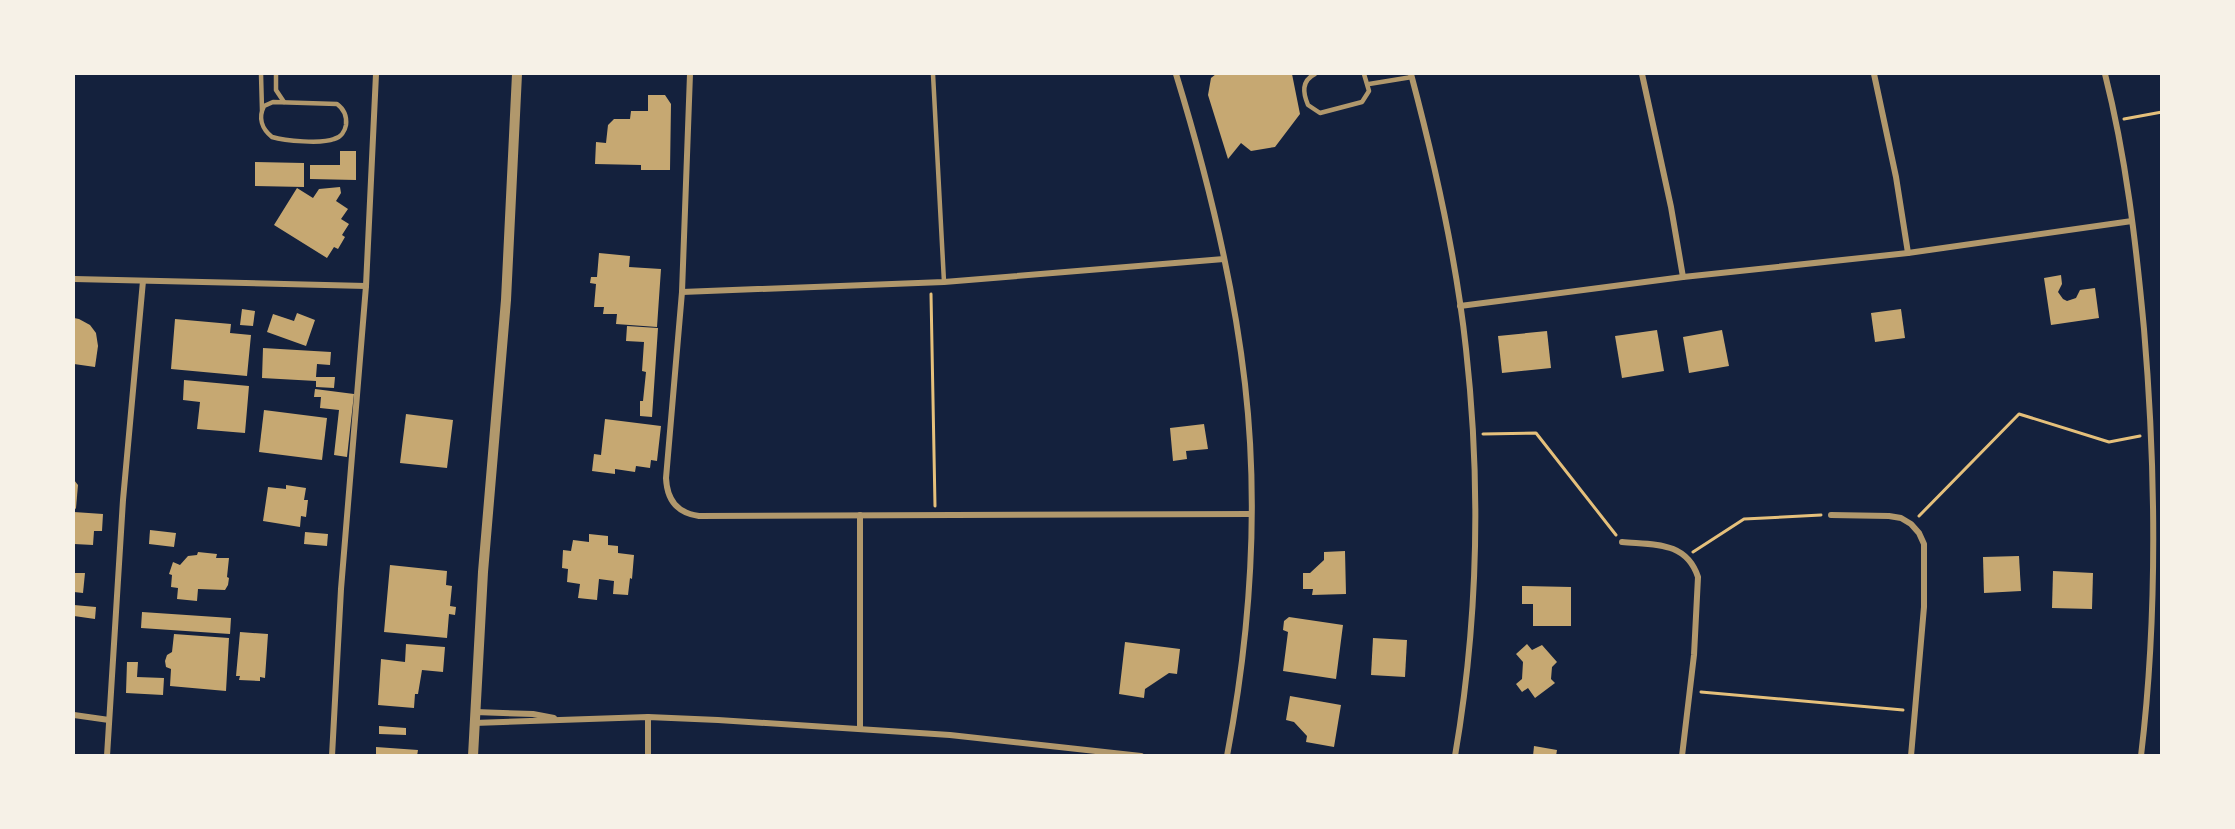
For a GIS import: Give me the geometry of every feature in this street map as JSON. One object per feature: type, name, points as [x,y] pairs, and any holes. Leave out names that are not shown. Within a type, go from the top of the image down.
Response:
[{"type":"street","points":[[332,756],[341,589],[366,286],[376,74]]},
{"type":"street","points":[[473,756],[483,572],[506,300],[517,74]]},
{"type":"street","points":[[690,74],[682,292],[666,478],[669,497],[674,505],[689,515],[699,516],[1250,514]]},
{"type":"street","points":[[1176,74],[1208,186],[1237,322],[1250,450],[1250,578],[1237,704],[1227,756]]},
{"type":"street","points":[[1642,74],[1659,148],[1683,277]]},
{"type":"street","points":[[1874,74],[1896,177],[1908,253]]},
{"type":"street","points":[[2105,74],[2117,120],[2132,221],[2141,293],[2151,435],[2152,608],[2149,669],[2140,756]]},
{"type":"street","points":[[1411,75],[1439,186],[1461,306],[1468,370],[1475,536],[1467,666],[1455,756]]},
{"type":"street","points":[[1461,306],[1683,277],[1908,253],[2132,221]]},
{"type":"street","points":[[682,292],[930,283],[1224,259]]},
{"type":"street","points":[[74,279],[366,286]]},
{"type":"street","points":[[107,756],[123,500],[143,281]]},
{"type":"street","points":[[860,515],[860,728]]},
{"type":"street","points":[[1831,515],[1901,518],[1919,533],[1924,544],[1922,638],[1911,756]]},
{"type":"street","points":[[1622,542],[1676,549],[1694,566],[1698,577],[1690,691],[1682,756]]},
{"type":"street","points":[[2152,608],[2162,608]]},
{"type":"street","points":[[474,718],[539,714],[558,719]]},
{"type":"street","points":[[74,715],[109,720]]},
{"type":"street","points":[[474,718],[538,722],[558,719],[648,717],[860,728],[1042,743],[1141,756]]},
{"type":"street","points":[[648,717],[648,756]]},
{"type":"lane","points":[[261,74],[262,110],[263,128],[272,137],[327,141],[340,137],[346,126],[345,112],[337,104],[268,103],[262,110]]},
{"type":"lane","points":[[276,74],[276,90],[284,102]]},
{"type":"lane","points":[[933,74],[944,282]]},
{"type":"lane","points":[[1315,74],[1307,79],[1304,90],[1308,105],[1320,112],[1362,102],[1369,91],[1369,84],[1364,74]]},
{"type":"lane","points":[[1369,84],[1411,75]]},
{"type":"path","points":[[2117,120],[2162,112]]},
{"type":"path","points":[[930,283],[935,515]]},
{"type":"path","points":[[1911,524],[2019,414],[2109,442],[2151,435]]},
{"type":"path","points":[[1472,434],[1536,433],[1622,542]]},
{"type":"path","points":[[1686,556],[1744,519],[1831,515]]},
{"type":"path","points":[[1690,691],[1916,712]]},
{"type":"building","points":[[1216,74],[1292,74],[1300,114],[1275,147],[1251,151],[1241,143],[1228,159],[1208,95],[1211,78]]},
{"type":"building","points":[[648,95],[665,95],[671,104],[670,170],[641,170],[641,165],[595,164],[596,142],[606,143],[608,125],[614,119],[630,119],[631,111],[648,111]]},
{"type":"building","points":[[340,151],[356,151],[356,180],[310,179],[310,165],[340,165]]},
{"type":"building","points":[[255,162],[304,163],[304,187],[255,186]]},
{"type":"building","points":[[340,187],[341,193],[336,201],[348,209],[341,219],[349,224],[342,235],[345,237],[338,249],[334,247],[327,258],[274,225],[297,188],[313,198],[319,189]]},
{"type":"building","points":[[599,253],[630,256],[629,267],[661,269],[657,327],[616,324],[617,314],[603,314],[604,307],[594,307],[596,284],[590,283],[591,277],[597,277]]},
{"type":"building","points":[[2061,275],[2062,284],[2058,292],[2067,301],[2076,298],[2080,290],[2095,288],[2099,318],[2051,325],[2044,278]]},
{"type":"building","points":[[242,309],[255,311],[253,326],[240,325]]},
{"type":"building","points":[[1901,309],[1905,338],[1875,342],[1871,313]]},
{"type":"building","points":[[297,313],[315,320],[306,346],[267,332],[273,314],[294,321]]},
{"type":"building","points":[[74,318],[90,325],[96,333],[98,346],[95,367],[74,364]]},
{"type":"building","points":[[175,319],[231,324],[230,333],[251,335],[247,376],[171,369]]},
{"type":"building","points":[[627,326],[658,328],[652,417],[640,416],[640,401],[643,401],[646,372],[642,371],[644,342],[626,341]]},
{"type":"building","points":[[1657,330],[1664,371],[1622,378],[1615,336]]},
{"type":"building","points":[[1722,330],[1729,366],[1689,373],[1683,337]]},
{"type":"building","points":[[1547,331],[1551,368],[1502,373],[1498,336]]},
{"type":"building","points":[[263,348],[331,352],[330,365],[317,364],[316,377],[335,377],[334,388],[316,387],[316,381],[262,378]]},
{"type":"building","points":[[184,380],[249,386],[245,433],[197,429],[200,402],[183,400]]},
{"type":"building","points":[[315,389],[354,394],[347,457],[334,455],[339,410],[320,408],[321,397],[314,397]]},
{"type":"building","points":[[264,410],[327,418],[322,460],[259,452]]},
{"type":"building","points":[[406,414],[453,420],[447,468],[400,463]]},
{"type":"building","points":[[605,419],[661,426],[657,461],[651,460],[650,468],[636,466],[635,472],[615,469],[615,474],[592,471],[594,454],[601,455]]},
{"type":"building","points":[[1204,424],[1208,449],[1186,451],[1187,459],[1173,461],[1170,428]]},
{"type":"building","points":[[74,480],[78,485],[74,511]]},
{"type":"building","points":[[286,485],[306,488],[304,500],[308,500],[306,517],[301,516],[300,527],[263,521],[268,487],[286,489]]},
{"type":"building","points":[[74,512],[103,514],[102,531],[94,531],[93,545],[74,544]]},
{"type":"building","points":[[150,530],[176,533],[174,547],[149,544]]},
{"type":"building","points":[[305,532],[328,534],[327,546],[304,544]]},
{"type":"building","points":[[589,534],[608,536],[608,545],[618,546],[618,553],[634,555],[628,595],[613,594],[614,581],[599,579],[597,600],[578,598],[580,584],[567,582],[568,569],[562,568],[563,550],[571,551],[573,540],[589,542]]},
{"type":"building","points":[[1345,551],[1346,594],[1312,595],[1313,589],[1303,589],[1303,573],[1310,573],[1324,560],[1324,552]]},
{"type":"building","points":[[198,552],[217,554],[216,558],[229,558],[228,585],[225,590],[198,589],[197,601],[177,599],[178,588],[171,587],[172,575],[169,574],[173,562],[180,565],[188,556],[197,555]]},
{"type":"building","points":[[2019,556],[2021,591],[1984,593],[1983,557]]},
{"type":"building","points":[[390,565],[447,571],[446,585],[452,586],[450,606],[456,607],[455,615],[449,614],[447,638],[384,632]]},
{"type":"building","points":[[2053,571],[2093,573],[2092,609],[2052,608]]},
{"type":"building","points":[[74,573],[85,573],[83,593],[74,592]]},
{"type":"building","points":[[1522,586],[1571,587],[1571,626],[1533,626],[1533,604],[1522,604]]},
{"type":"building","points":[[74,605],[96,607],[95,619],[74,616]]},
{"type":"building","points":[[142,612],[231,618],[230,634],[141,628]]},
{"type":"building","points":[[1289,617],[1343,625],[1336,679],[1283,671],[1288,632],[1283,630],[1284,621]]},
{"type":"building","points":[[240,632],[268,634],[265,678],[260,677],[260,681],[239,680],[240,676],[236,676]]},
{"type":"building","points":[[174,634],[229,638],[226,691],[170,686],[171,669],[166,667],[165,661],[167,655],[172,652]]},
{"type":"building","points":[[1373,638],[1407,640],[1405,677],[1371,675]]},
{"type":"building","points":[[1125,642],[1180,649],[1177,674],[1169,673],[1145,689],[1144,698],[1119,694]]},
{"type":"building","points":[[406,644],[445,647],[443,672],[422,670],[418,694],[415,694],[414,708],[378,705],[381,659],[405,662]]},
{"type":"building","points":[[1527,644],[1532,650],[1542,645],[1557,662],[1552,667],[1551,679],[1555,683],[1535,698],[1528,688],[1522,692],[1516,684],[1522,679],[1523,662],[1516,654]]},
{"type":"building","points":[[127,662],[138,662],[137,677],[164,678],[163,695],[126,693]]},
{"type":"building","points":[[1290,696],[1341,705],[1334,747],[1306,742],[1307,736],[1294,722],[1286,720]]},
{"type":"building","points":[[379,726],[406,728],[406,735],[379,734]]},
{"type":"building","points":[[1534,746],[1557,750],[1556,756],[1533,756]]},
{"type":"building","points":[[376,747],[418,750],[417,756],[376,756]]}]
